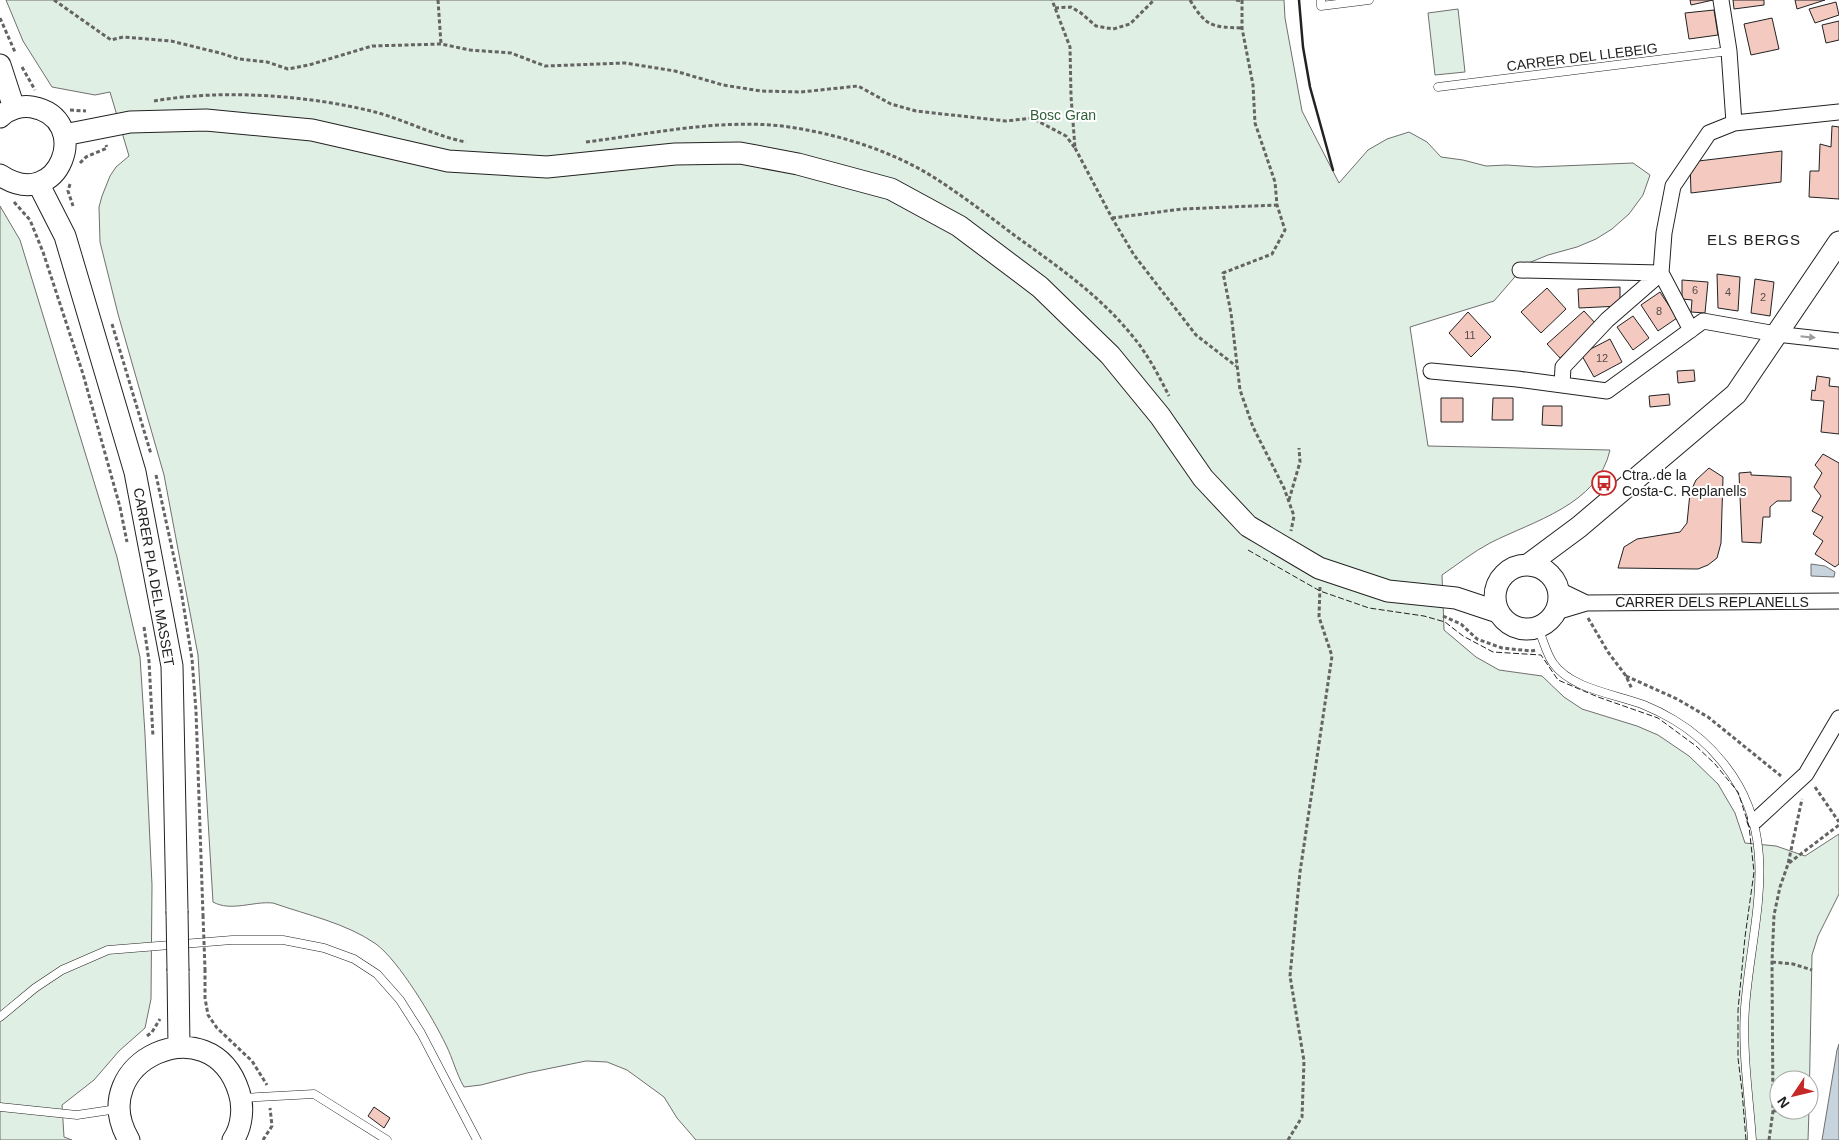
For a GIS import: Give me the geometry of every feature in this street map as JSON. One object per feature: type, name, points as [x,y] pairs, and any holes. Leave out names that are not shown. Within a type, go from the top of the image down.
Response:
[{"type":"street","points":[[1721,0],[1729,52],[1734,123]]},
{"type":"street","points":[[0,65],[7,112],[27,106],[39,108],[50,114],[59,123],[64,134],[66,147],[58,170],[49,178],[38,183],[24,185],[11,182],[0,175]]},
{"type":"street","points":[[1691,330],[1661,273],[1664,233],[1673,186],[1709,133],[1734,123],[1839,112]]},
{"type":"street","points":[[64,134],[130,122],[206,120],[312,130],[448,161],[547,167],[675,154],[740,153],[798,164],[891,189],[959,226],[1040,287],[1110,355],[1160,416],[1203,478],[1248,526],[1291,537],[1319,568],[1388,591],[1446,598],[1498,612]]},
{"type":"street","name":"CARRER PLA DEL MASSET","points":[[38,183],[65,236],[135,472],[172,666],[179,1047]]},
{"type":"street","points":[[1446,598],[1499,581],[1513,568],[1529,564],[1579,528],[1736,394],[1839,242]]},
{"type":"street","points":[[1520,270],[1661,273]]},
{"type":"street","points":[[1562,385],[1563,367],[1607,320],[1661,273]]},
{"type":"street","points":[[1432,371],[1608,391],[1703,321],[1776,334],[1839,340]]},
{"type":"street","points":[[1557,585],[1561,558],[1579,528]]},
{"type":"street","points":[[1499,581],[1495,598],[1498,612],[1509,624],[1542,638],[1556,612],[1560,595],[1557,585],[1546,570],[1529,564]]},
{"type":"street","name":"CARRER DELS REPLANELLS","points":[[1557,585],[1586,603]]},
{"type":"street","name":"CARRER DELS REPLANELLS","points":[[1556,612],[1586,603],[1839,601]]},
{"type":"street","points":[[1754,821],[1806,774],[1839,718]]},
{"type":"street","points":[[129,1140],[123,1130],[119,1109],[122,1090],[130,1073],[143,1059],[160,1050],[179,1047],[196,1049],[212,1056],[226,1067],[236,1082],[241,1098],[241,1117],[233,1140]]},
{"type":"lane","points":[[1321,0],[1322,6],[1369,0]]},
{"type":"lane","name":"CARRER DEL LLEBEIG","points":[[1438,87],[1729,52]]},
{"type":"lane","points":[[1542,638],[1552,661],[1560,672],[1572,680],[1644,705],[1663,713],[1689,728],[1713,750],[1732,774],[1746,797],[1754,821],[1759,849],[1760,884],[1748,975],[1745,1036],[1752,1140]]},
{"type":"lane","points":[[0,1016],[35,988],[62,970],[108,950],[232,940],[283,940],[324,948],[354,959],[377,974],[400,1000],[421,1033],[477,1140]]},
{"type":"lane","points":[[241,1098],[314,1094],[386,1140]]},
{"type":"lane","points":[[0,1107],[77,1115],[119,1109]]},
{"type":"path","points":[[54,0],[111,40],[123,36],[171,41],[240,60],[267,62],[288,68],[309,65],[372,46],[441,44],[470,50],[511,53],[545,66],[625,63],[675,71],[723,85],[761,91],[801,92],[858,86],[891,104],[916,112],[1006,121],[1032,118],[1066,136],[1075,148],[1134,255],[1196,336],[1237,367]]},
{"type":"path","points":[[438,0],[441,44]]},
{"type":"path","points":[[1052,0],[1070,47],[1070,96],[1075,148]]},
{"type":"path","points":[[1055,8],[1071,8],[1081,13],[1096,26],[1113,28],[1130,24],[1154,0]]},
{"type":"path","points":[[1190,0],[1199,16],[1215,27],[1242,28]]},
{"type":"path","points":[[1236,0],[1242,0],[1242,28],[1253,85],[1256,123],[1276,182],[1277,205],[1285,230],[1272,254],[1223,273],[1231,313],[1240,390],[1253,427],[1289,501],[1294,516],[1291,537]]},
{"type":"path","points":[[150,102],[232,95],[299,99],[376,112],[467,142]]},
{"type":"path","points":[[584,143],[736,124],[780,126],[817,132],[867,146],[901,160],[945,184],[1067,273],[1100,300],[1135,338],[1155,369],[1172,403]]},
{"type":"path","points":[[10,198],[30,220],[43,252],[82,374],[120,507],[128,543]]},
{"type":"path","points":[[1112,218],[1182,208],[1277,205]]},
{"type":"path","points":[[1289,501],[1300,462],[1299,448]]},
{"type":"path","points":[[1286,526],[1291,537]]},
{"type":"path","points":[[1288,1140],[1302,1117],[1304,1061],[1290,976],[1300,872],[1332,656],[1319,616],[1319,568]]},
{"type":"path","points":[[1446,598],[1433,611],[1461,624],[1477,639],[1502,648],[1531,651],[1542,638]]},
{"type":"path","points":[[1586,603],[1588,618],[1608,652],[1626,676],[1678,699],[1708,717],[1775,771],[1802,799]]},
{"type":"path","points":[[143,624],[149,662],[153,739]]},
{"type":"path","points":[[1773,1070],[1772,962],[1774,916],[1780,887],[1788,864],[1806,774]]},
{"type":"path","points":[[1788,864],[1839,824],[1806,774]]},
{"type":"path","points":[[203,915],[205,969]]},
{"type":"path","points":[[1772,962],[1793,964],[1812,970]]},
{"type":"path","points":[[1769,1140],[1772,1120]]},
{"type":"green space","name":"Bosc Gran","points":[[6,0],[1284,0],[1285,18],[1302,111],[1339,183],[1368,150],[1387,139],[1409,132],[1427,142],[1441,157],[1486,166],[1536,167],[1633,163],[1650,175],[1643,195],[1629,214],[1612,229],[1596,239],[1577,247],[1548,255],[1526,264],[1494,301],[1410,327],[1428,446],[1610,450],[1603,469],[1592,485],[1578,498],[1562,509],[1484,547],[1442,575],[1444,630],[1476,657],[1499,670],[1542,676],[1564,697],[1582,709],[1637,726],[1658,735],[1689,756],[1718,784],[1735,813],[1745,843],[1776,846],[1805,856],[1839,834],[1839,894],[1818,936],[1812,955],[1810,1070],[1769,1070],[1769,1120],[1809,1120],[1808,1140],[696,1140],[677,1118],[664,1097],[627,1070],[607,1062],[586,1061],[481,1085],[464,1087],[433,1020],[405,976],[376,944],[352,930],[273,903],[227,906],[213,902],[198,655],[164,475],[118,314],[100,242],[99,207],[102,196],[116,167],[129,156],[110,92],[95,95],[52,87],[23,41]]},
{"type":"green space","points":[[1458,9],[1465,72],[1435,75],[1428,13]]},
{"type":"green space","points":[[0,206],[20,240],[117,557],[140,657],[152,885],[151,999],[145,1028],[119,1051],[94,1080],[62,1105],[64,1137],[72,1140],[0,1140]]},
{"type":"shaded area","points":[[1811,564],[1825,566],[1835,572],[1834,577],[1811,576]]},
{"type":"shaded area","points":[[1839,1044],[1839,1140],[1822,1140],[1837,1050]]},
{"type":"building","points":[[1690,0],[1713,0],[1691,5]]},
{"type":"building","points":[[1733,0],[1764,0],[1764,5],[1734,9]]},
{"type":"building","points":[[1795,0],[1825,0],[1797,9]]},
{"type":"building","points":[[1836,2],[1839,15],[1815,23],[1809,9]]},
{"type":"building","points":[[1714,10],[1718,35],[1689,39],[1685,13]]},
{"type":"building","points":[[1772,18],[1779,49],[1751,55],[1744,24]]},
{"type":"building","points":[[1839,21],[1839,40],[1826,43],[1822,25]]},
{"type":"building","points":[[1832,126],[1839,127],[1839,199],[1809,197],[1810,171],[1819,171],[1820,144],[1831,147]]},
{"type":"building","points":[[1782,151],[1781,182],[1691,193],[1690,162]]},
{"type":"building","points":[[1717,274],[1740,277],[1738,311],[1718,308]]},
{"type":"building","points":[[1755,279],[1774,282],[1770,316],[1751,313]]},
{"type":"building","points":[[1682,280],[1708,282],[1705,313],[1691,312],[1692,300],[1682,299]]},
{"type":"building","points":[[1620,287],[1620,306],[1579,308],[1578,289]]},
{"type":"building","points":[[1547,288],[1566,309],[1541,333],[1521,312]]},
{"type":"building","points":[[1660,292],[1677,318],[1658,331],[1641,305]]},
{"type":"building","points":[[1584,311],[1597,325],[1560,358],[1547,344]]},
{"type":"building","points":[[1468,312],[1491,337],[1471,357],[1449,333]]},
{"type":"building","points":[[1633,316],[1649,338],[1633,350],[1617,327]]},
{"type":"building","points":[[1610,339],[1622,362],[1594,377],[1581,354]]},
{"type":"building","points":[[1694,370],[1695,381],[1678,383],[1677,371]]},
{"type":"building","points":[[1817,376],[1830,378],[1829,386],[1839,387],[1839,434],[1821,432],[1824,401],[1811,400],[1812,390],[1815,391]]},
{"type":"building","points":[[1669,394],[1670,405],[1650,407],[1649,396]]},
{"type":"building","points":[[1441,398],[1463,398],[1463,422],[1441,422]]},
{"type":"building","points":[[1493,398],[1513,398],[1513,420],[1492,420]]},
{"type":"building","points":[[1543,406],[1562,406],[1562,426],[1542,425]]},
{"type":"building","points":[[1823,454],[1839,463],[1839,564],[1835,567],[1815,554],[1823,541],[1813,534],[1823,517],[1812,511],[1821,496],[1814,487],[1822,473],[1815,465]]},
{"type":"building","points":[[1709,468],[1723,477],[1721,543],[1717,558],[1708,565],[1698,569],[1618,568],[1624,547],[1637,539],[1680,532],[1687,523],[1690,493],[1696,480]]},
{"type":"building","points":[[1751,472],[1751,475],[1791,477],[1791,501],[1777,501],[1770,507],[1770,517],[1763,517],[1761,543],[1742,542],[1739,473]]},
{"type":"building","points":[[374,1107],[390,1118],[384,1128],[368,1116]]},
{"type":"fence","points":[[1248,550],[1320,591],[1369,608],[1424,616],[1445,622],[1463,636],[1493,652],[1541,655],[1558,680],[1598,697],[1658,718],[1696,746],[1715,764],[1738,792],[1749,826],[1754,872],[1738,1010],[1738,1058],[1746,1140]]},
{"type":"wall","points":[[1299,0],[1303,47],[1310,87],[1333,170]]},
{"type":"place","name":"Ctra. de la Costa-C. Replanells","points":[[1604,483]]},
{"type":"district","name":"ELS BERGS","points":[[1754,240]]}]
